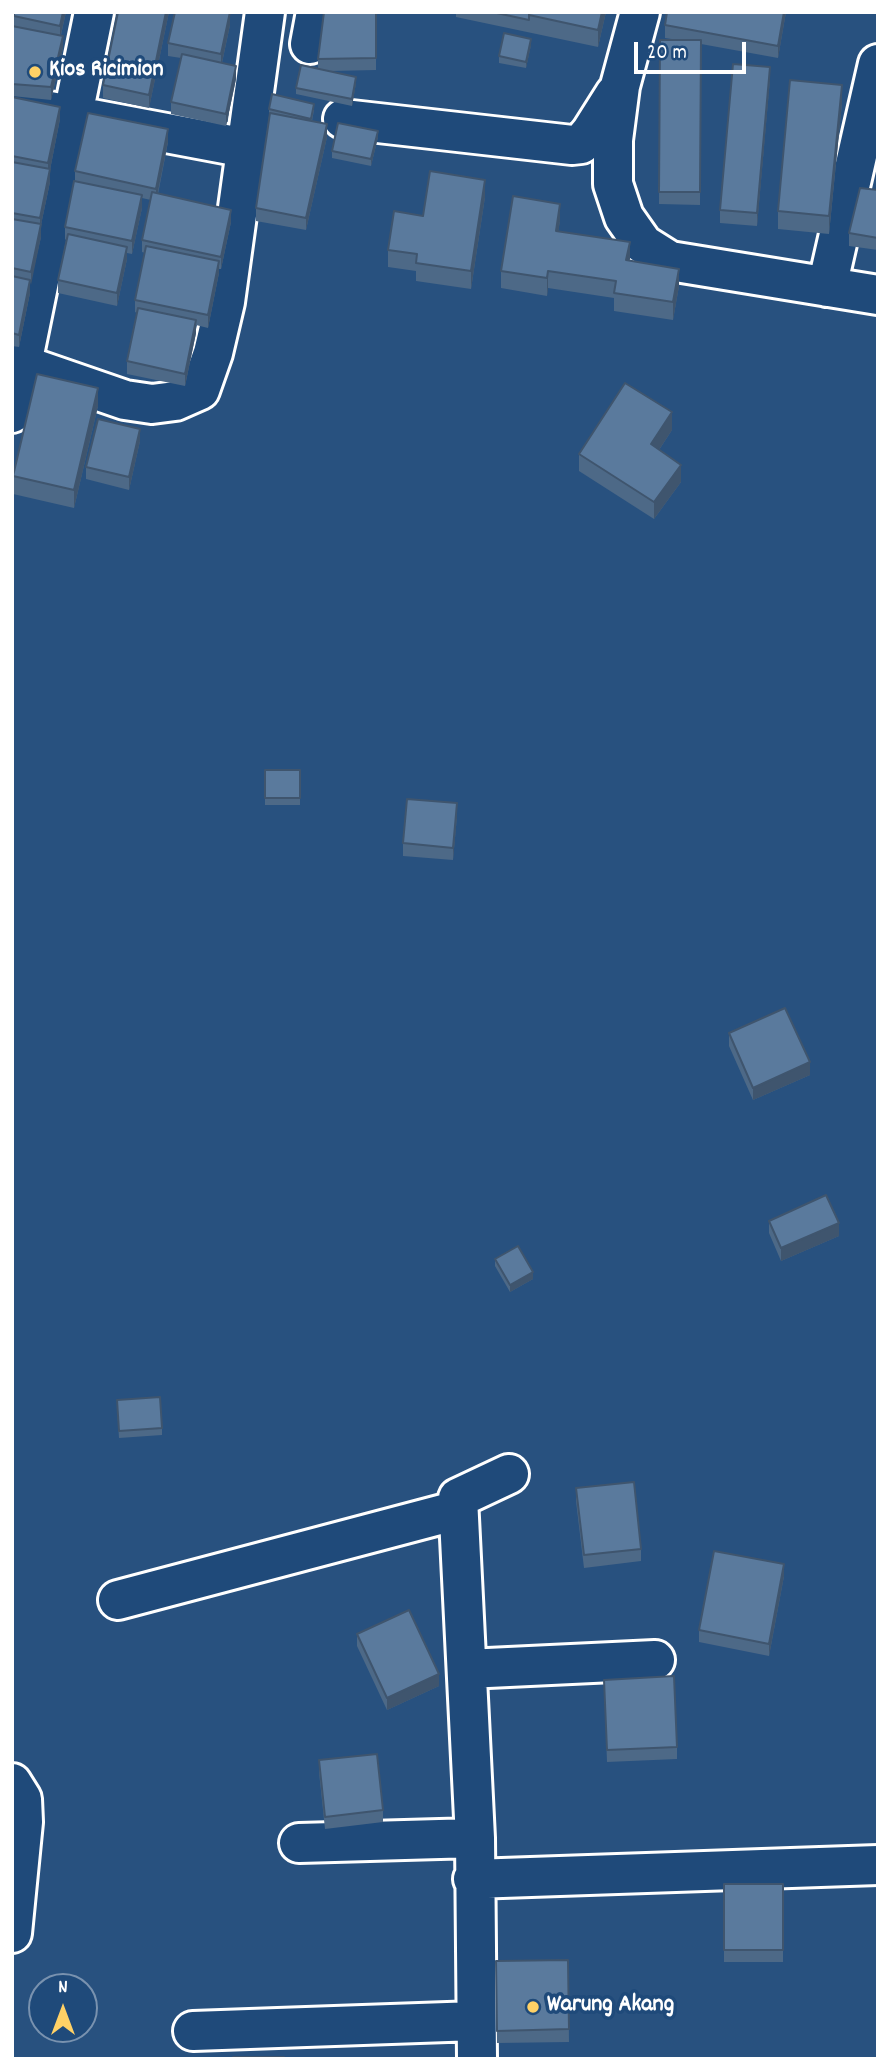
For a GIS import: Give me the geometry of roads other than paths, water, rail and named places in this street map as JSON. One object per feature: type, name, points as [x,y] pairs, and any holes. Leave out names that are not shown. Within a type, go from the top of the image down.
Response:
[{"type":"street","points":[[12,413],[18,362],[74,117],[94,12]]},
{"type":"street","points":[[18,362],[125,400],[152,404],[175,401],[200,390],[213,353],[225,302],[265,12]]},
{"type":"street","points":[[640,12],[620,86],[613,141],[613,184],[624,217],[643,244],[670,261],[878,295]]},
{"type":"street","points":[[827,287],[878,64]]},
{"type":"street","points":[[343,119],[581,144],[620,86]]},
{"type":"street","points":[[12,104],[246,148]]},
{"type":"street","points":[[477,2059],[473,1879],[475,1838],[458,1498],[509,1474]]},
{"type":"street","points":[[118,1600],[458,1510]]},
{"type":"street","points":[[467,1669],[655,1660]]},
{"type":"street","points":[[12,1783],[22,1799],[23,1822],[12,1933]]},
{"type":"street","points":[[299,1843],[475,1838]]},
{"type":"street","points":[[473,1879],[878,1865]]},
{"type":"street","points":[[193,2031],[476,2021]]},
{"type":"place","name":"Kios Ricimion","points":[[35,72]]},
{"type":"place","name":"Warung Akang","points":[[533,2007]]}]
